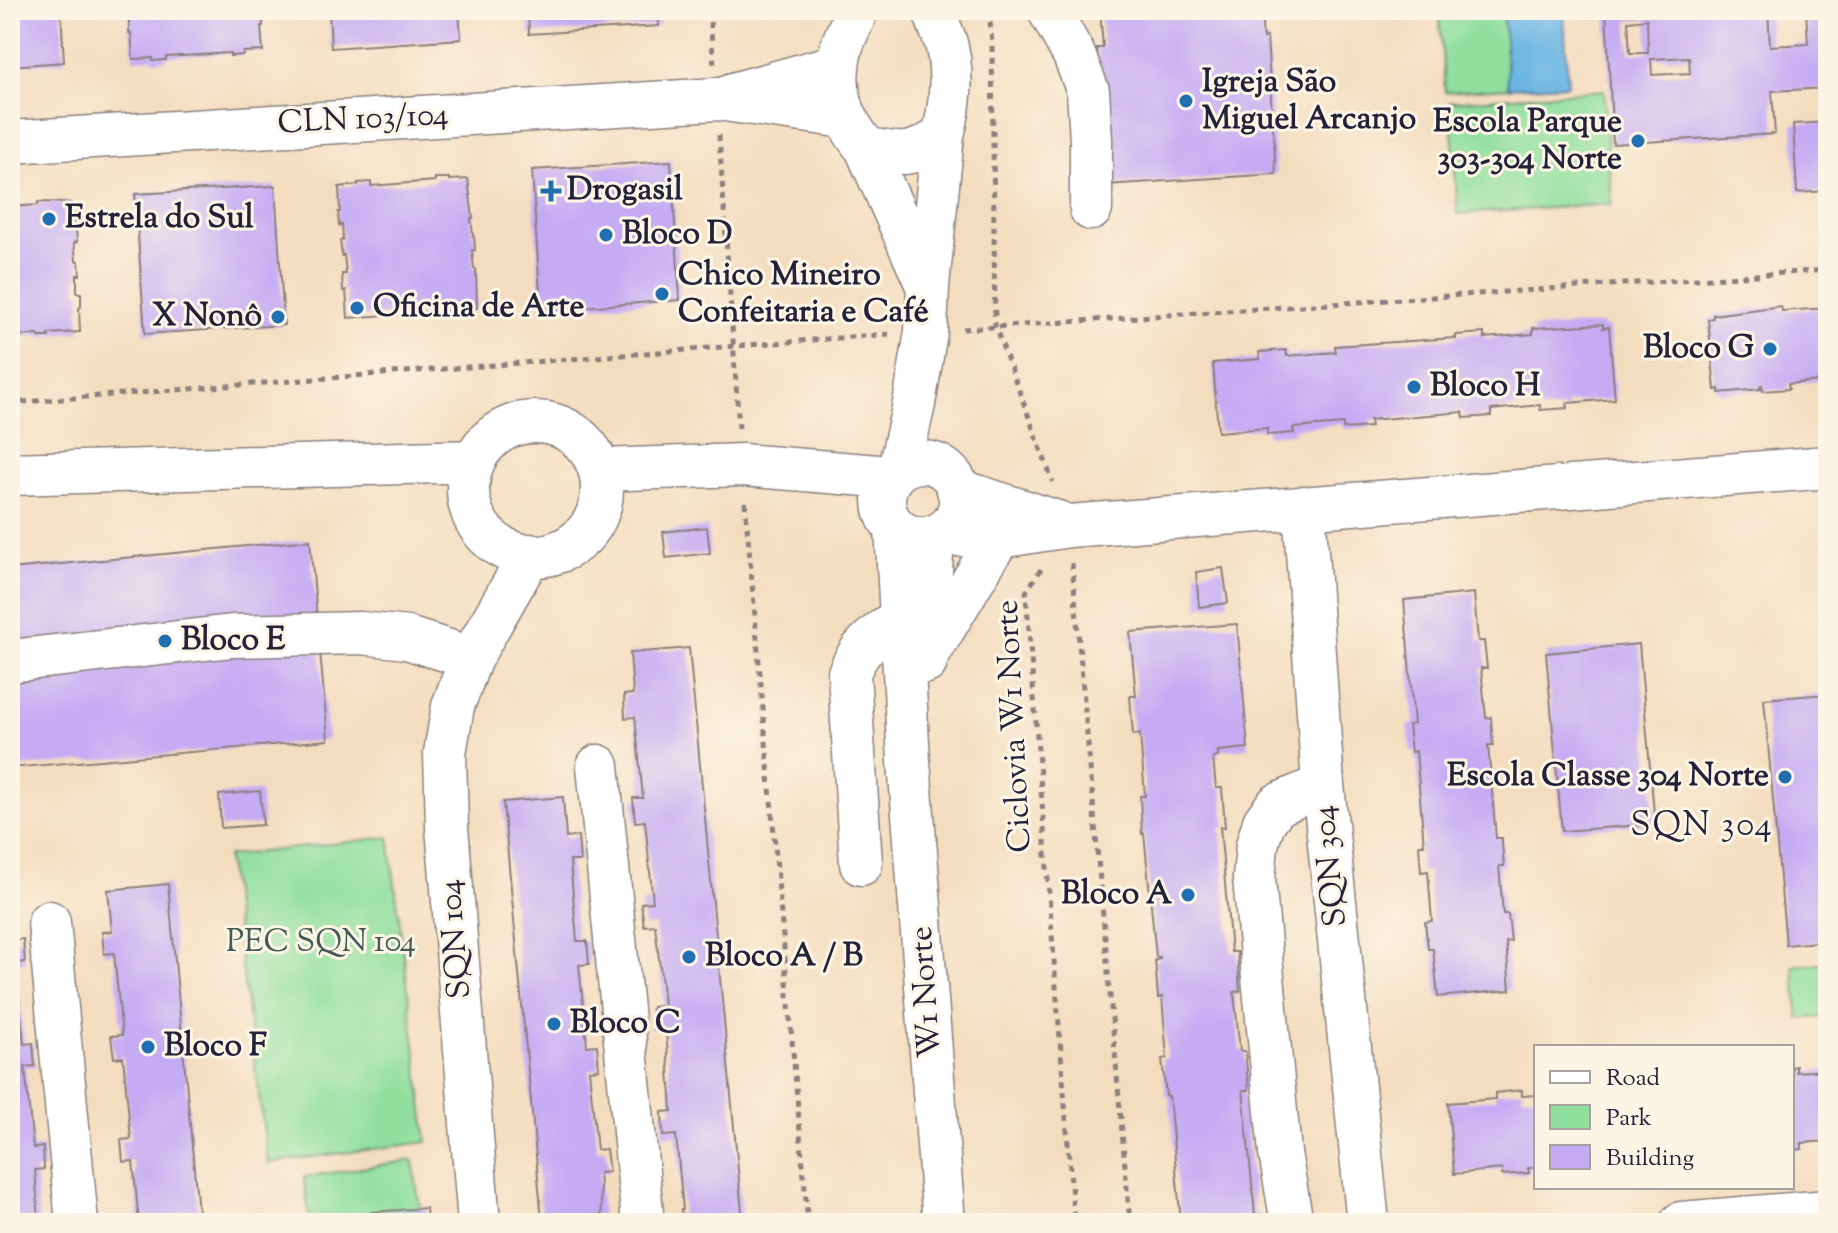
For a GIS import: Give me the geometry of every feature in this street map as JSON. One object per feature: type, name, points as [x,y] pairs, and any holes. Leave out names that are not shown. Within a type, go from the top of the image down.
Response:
[{"type":"street","points":[[1049,10],[1074,55],[1088,91],[1091,209]]},
{"type":"street","points":[[838,65],[843,42],[859,12]]},
{"type":"street","name":"W1 Norte","points":[[929,14],[945,40],[949,59],[948,117],[943,135],[926,332],[914,404],[901,617],[944,1223]]},
{"type":"street","name":"CLN 103/104","points":[[10,142],[717,99],[838,65]]},
{"type":"street","name":"W1 Norte","points":[[838,65],[837,90],[928,286]]},
{"type":"street","name":"CLN 103/104","points":[[717,99],[856,132],[900,154],[929,146],[943,135]]},
{"type":"street","name":"W1 Norte","points":[[926,332],[951,479]]},
{"type":"street","points":[[810,471],[853,460],[876,445],[914,404]]},
{"type":"street","points":[[544,422],[565,428],[582,440],[595,457],[600,470],[602,498],[596,517],[585,534],[569,547],[551,553],[530,555],[509,550],[491,539],[478,523],[470,503],[468,482],[474,461],[485,444],[502,430],[522,423],[544,422]]},
{"type":"street","points":[[10,474],[474,461]]},
{"type":"street","points":[[907,507],[910,463],[933,463],[951,479],[1069,526]]},
{"type":"street","points":[[600,470],[742,465],[810,471],[951,525],[960,502],[951,479]]},
{"type":"street","points":[[907,507],[999,537],[1069,526],[1828,467]]},
{"type":"street","name":"W1 Norte","points":[[907,507],[927,656],[909,761]]},
{"type":"street","name":"SQN 304","points":[[1304,507],[1323,785],[1368,1223]]},
{"type":"street","points":[[927,656],[999,537]]},
{"type":"street","name":"SQN 104","points":[[479,1223],[447,827],[445,753],[453,706],[471,658],[530,555]]},
{"type":"street","points":[[861,864],[849,673],[855,656],[867,642],[901,617]]},
{"type":"street","points":[[10,661],[232,636],[361,633],[407,638],[471,658]]},
{"type":"street","points":[[598,766],[643,1223]]},
{"type":"street","points":[[1292,1223],[1280,1153],[1254,878],[1257,845],[1264,822],[1277,805],[1323,785]]},
{"type":"street","points":[[49,922],[77,1223]]},
{"type":"street","points":[[1681,1223],[1828,1211]]},
{"type":"path","points":[[709,10],[742,465],[808,1223]]},
{"type":"path","points":[[989,10],[995,326],[1069,526],[1130,1223]]},
{"type":"path","name":"Ciclovia W1 Norte","points":[[1069,526],[1026,592],[1074,1223]]},
{"type":"green space","points":[[1439,10],[1503,10],[1508,88],[1445,92]]},
{"type":"green space","points":[[1604,90],[1612,204],[1458,214],[1450,102]]},
{"type":"green space","name":"PEC SQN 104","points":[[389,837],[427,1142],[268,1163],[227,856]]},
{"type":"green space","points":[[1828,962],[1828,1016],[1799,1019],[1793,966]]},
{"type":"green space","points":[[413,1160],[422,1223],[310,1223],[304,1177]]},
{"type":"water","points":[[1503,10],[1564,10],[1568,85],[1508,88]]},
{"type":"building","points":[[10,10],[61,10],[64,62],[10,66]]},
{"type":"building","points":[[129,10],[260,10],[263,11],[263,51],[230,56],[230,53],[166,57],[166,60],[153,61],[153,58],[133,59]]},
{"type":"building","points":[[329,10],[459,10],[461,39],[331,48]]},
{"type":"building","points":[[528,10],[658,10],[659,26],[529,34]]},
{"type":"building","name":"Igreja São Miguel Arcanjo","points":[[1100,10],[1261,10],[1263,38],[1267,37],[1276,174],[1106,185],[1097,48],[1103,48]]},
{"type":"building","points":[[1606,10],[1768,10],[1770,46],[1808,44],[1806,10],[1828,10],[1828,88],[1772,91],[1775,134],[1613,144]],"holes":[[[1647,19],[1648,53],[1630,53],[1628,21]],[[1689,57],[1690,73],[1652,75],[1651,59]]]},
{"type":"building","points":[[1828,122],[1828,191],[1797,193],[1793,124]]},
{"type":"building","name":"Bloco D","points":[[671,161],[680,300],[541,310],[532,170]]},
{"type":"building","points":[[435,178],[468,179],[477,308],[348,318],[346,290],[343,291],[342,274],[346,274],[340,240],[343,240],[342,225],[339,226],[339,187],[371,182],[371,186],[435,181]]},
{"type":"building","points":[[275,186],[284,325],[145,334],[135,194]]},
{"type":"building","points":[[38,202],[72,203],[76,261],[79,261],[80,275],[77,275],[77,293],[81,293],[80,332],[48,334],[49,337],[10,336],[10,207],[38,205]]},
{"type":"building","name":"Bloco G","points":[[1781,306],[1782,311],[1828,308],[1828,380],[1788,384],[1789,389],[1763,391],[1762,385],[1761,389],[1719,393],[1719,389],[1715,390],[1708,319],[1713,315]]},
{"type":"building","name":"Bloco H","points":[[1603,324],[1603,328],[1609,327],[1615,399],[1567,403],[1568,408],[1540,410],[1540,405],[1491,410],[1491,416],[1464,418],[1463,412],[1370,420],[1371,427],[1343,429],[1343,424],[1293,428],[1294,433],[1267,435],[1267,428],[1218,432],[1213,363],[1260,359],[1259,352],[1286,350],[1287,356],[1336,352],[1335,346],[1456,340],[1456,335],[1484,333],[1484,338],[1533,334],[1533,328]]},
{"type":"building","points":[[707,527],[710,553],[666,558],[663,532]]},
{"type":"building","name":"Bloco E","points":[[310,540],[328,740],[10,768],[10,569]]},
{"type":"building","points":[[1223,568],[1228,603],[1199,607],[1196,572]]},
{"type":"building","points":[[1474,593],[1478,641],[1484,641],[1487,668],[1481,668],[1486,718],[1491,717],[1493,745],[1488,745],[1496,838],[1502,838],[1504,866],[1499,866],[1503,914],[1508,914],[1511,941],[1506,942],[1510,990],[1438,997],[1433,949],[1428,949],[1425,922],[1432,921],[1428,871],[1421,872],[1419,845],[1424,845],[1416,751],[1411,752],[1408,725],[1414,724],[1404,600]]},
{"type":"building","name":"Bloco A","points":[[1237,624],[1248,748],[1218,751],[1218,757],[1213,758],[1216,788],[1222,788],[1225,827],[1220,827],[1231,952],[1237,952],[1240,991],[1234,992],[1240,1051],[1245,1051],[1249,1090],[1243,1090],[1255,1215],[1260,1214],[1261,1223],[1181,1223],[1169,1096],[1166,1096],[1162,1059],[1167,1058],[1162,997],[1158,998],[1155,960],[1160,957],[1156,957],[1142,834],[1140,796],[1145,796],[1140,734],[1133,735],[1130,696],[1136,696],[1130,632]]},
{"type":"building","points":[[1639,644],[1655,824],[1562,831],[1546,653]]},
{"type":"building","name":"Bloco A / B","points":[[689,648],[743,1223],[671,1223],[671,1216],[682,1215],[683,1210],[676,1135],[663,1136],[662,1112],[672,1111],[666,1029],[654,1030],[652,1007],[664,1006],[655,925],[644,926],[641,903],[653,902],[645,821],[635,822],[633,798],[643,798],[635,717],[625,718],[624,695],[633,694],[630,653]]},
{"type":"building","points":[[1828,694],[1828,941],[1786,945],[1764,699]]},
{"type":"building","points":[[260,791],[263,825],[221,828],[219,795]]},
{"type":"building","name":"Bloco C","points":[[563,797],[566,838],[578,836],[580,861],[570,861],[577,941],[587,941],[589,964],[579,965],[587,1046],[597,1045],[599,1069],[589,1070],[597,1150],[606,1149],[609,1172],[599,1173],[602,1215],[542,1220],[503,802]]},
{"type":"building","name":"Bloco F","points":[[168,884],[199,1223],[139,1223],[133,1161],[123,1162],[121,1140],[131,1139],[123,1057],[114,1058],[111,1036],[122,1035],[114,953],[104,954],[102,932],[112,931],[108,890]]},
{"type":"building","points":[[10,930],[13,940],[23,939],[25,962],[16,963],[24,1044],[33,1043],[35,1066],[25,1067],[33,1148],[43,1147],[44,1169],[35,1170],[39,1223],[10,1223]]},
{"type":"building","points":[[1794,1066],[1796,1072],[1828,1070],[1828,1141],[1802,1143],[1802,1149],[1794,1150]]},
{"type":"building","points":[[1522,1090],[1522,1096],[1534,1095],[1534,1167],[1528,1168],[1529,1173],[1502,1175],[1502,1169],[1454,1174],[1448,1103],[1495,1099],[1495,1093]]},
{"type":"building","points":[[426,1208],[427,1223],[330,1223],[330,1214],[368,1217],[371,1212]]},
{"type":"place","name":"Igreja São Miguel Arcanjo","points":[[1186,101]]},
{"type":"place","name":"Escola Parque 303-304 Norte","points":[[1638,141]]},
{"type":"place","name":"Drogasil","points":[[551,191]]},
{"type":"place","name":"Estrela do Sul","points":[[49,219]]},
{"type":"place","name":"Bloco D","points":[[606,235]]},
{"type":"place","name":"Chico Mineiro Confeitaria e Café","points":[[662,294]]},
{"type":"place","name":"Oficina de Arte","points":[[357,308]]},
{"type":"place","name":"X Nonô","points":[[278,317]]},
{"type":"place","name":"Bloco G","points":[[1770,349]]},
{"type":"place","name":"Bloco H","points":[[1414,387]]},
{"type":"place","name":"Bloco E","points":[[165,641]]},
{"type":"place","name":"Escola Classe 304 Norte","points":[[1785,777]]},
{"type":"place","name":"Bloco A","points":[[1188,895]]},
{"type":"place","name":"Bloco A / B","points":[[689,957]]},
{"type":"place","name":"Bloco C","points":[[554,1024]]},
{"type":"place","name":"Bloco F","points":[[148,1047]]},
{"type":"district","name":"SQN 304","points":[[1702,826]]}]
